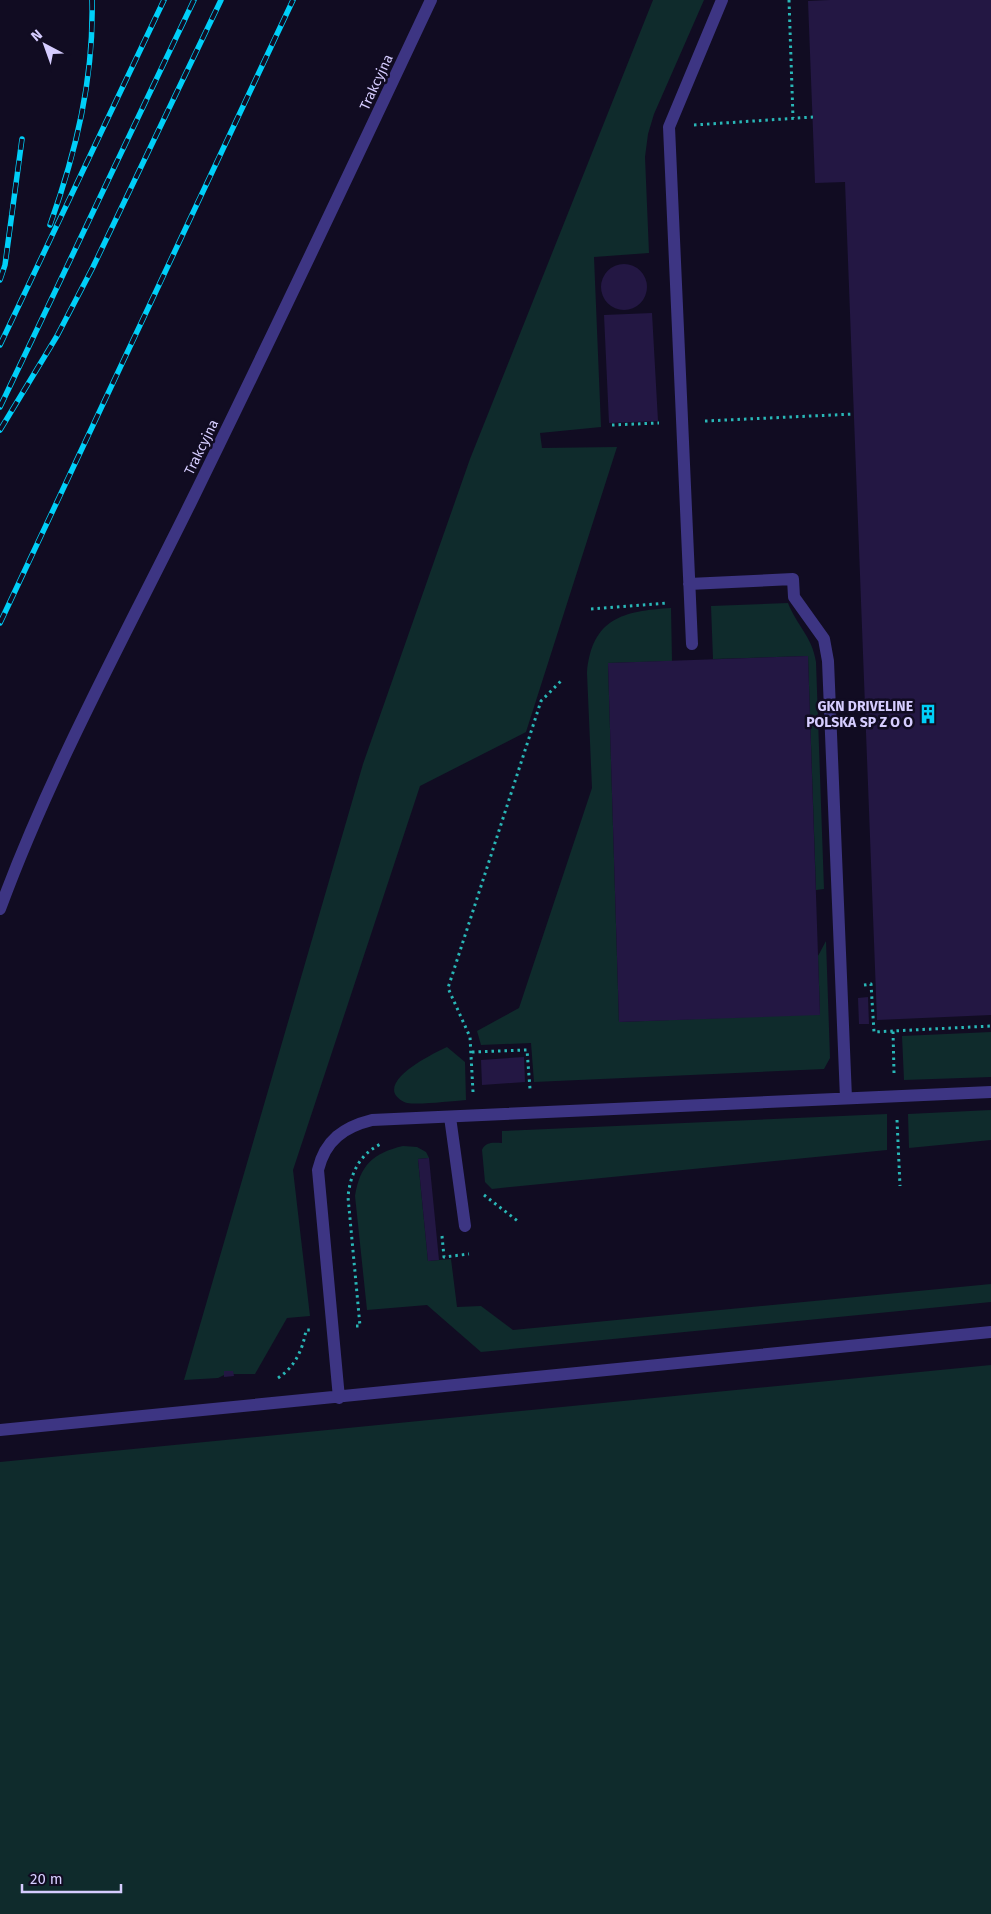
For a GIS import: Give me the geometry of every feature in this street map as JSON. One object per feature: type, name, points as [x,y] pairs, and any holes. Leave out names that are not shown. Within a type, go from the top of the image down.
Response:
[{"type":"street","name":"Trakcyjna","points":[[0,909],[18,860],[51,785],[254,373],[431,0]]},
{"type":"street","points":[[692,644],[669,127],[722,0]]},
{"type":"street","points":[[689,584],[793,579],[794,597],[824,639],[828,661],[846,1098]]},
{"type":"street","points":[[339,1398],[318,1170],[321,1156],[327,1146],[339,1135],[358,1124],[372,1120],[991,1092]]},
{"type":"street","points":[[450,1117],[465,1226]]},
{"type":"street","points":[[0,1430],[339,1398],[991,1332]]},
{"type":"path","points":[[789,0],[793,118]]},
{"type":"path","points":[[612,425],[854,414]]},
{"type":"path","points":[[481,1092],[473,1092],[470,1037],[448,988],[541,701],[561,681]]},
{"type":"path","points":[[900,1186],[893,1031],[991,1026]]},
{"type":"path","points":[[472,1052],[528,1050],[530,1090],[520,1090]]},
{"type":"path","points":[[885,1074],[894,1073]]},
{"type":"path","points":[[275,1380],[287,1372],[297,1359],[304,1345],[306,1330],[360,1326],[348,1197],[349,1187],[358,1164],[376,1146],[388,1141]]},
{"type":"path","points":[[483,1194],[519,1222]]},
{"type":"path","points":[[442,1228],[444,1257],[469,1254]]},
{"type":"green space","points":[[653,0],[704,0],[654,114],[648,134],[645,157],[649,253],[594,257],[601,427],[540,433],[542,448],[617,447],[526,732],[420,786],[293,1170],[310,1316],[287,1318],[255,1374],[233,1374],[233,1371],[224,1371],[224,1375],[218,1378],[184,1380],[363,764],[470,459]]},
{"type":"green space","points":[[788,603],[808,638],[816,662],[824,889],[816,890],[808,656],[713,659],[711,606]]},
{"type":"green space","points":[[671,608],[672,661],[608,663],[619,1022],[820,1014],[818,956],[826,941],[830,1058],[824,1069],[534,1082],[531,1043],[481,1045],[477,1031],[519,1008],[592,788],[587,673],[595,640],[603,629],[625,615],[654,609]]},
{"type":"green space","points":[[991,1032],[991,1077],[904,1080],[902,1036]]},
{"type":"green space","points":[[447,1047],[465,1062],[466,1100],[413,1103],[400,1100],[395,1094],[394,1087],[398,1080],[413,1066]]},
{"type":"green space","points":[[991,1110],[991,1140],[909,1148],[908,1114]]},
{"type":"green space","points":[[887,1114],[887,1150],[492,1189],[485,1182],[482,1150],[488,1144],[502,1143],[502,1131]]},
{"type":"green space","points":[[403,1146],[417,1147],[426,1152],[429,1158],[418,1159],[428,1261],[451,1259],[457,1307],[481,1306],[513,1330],[991,1284],[991,1302],[481,1352],[427,1305],[367,1310],[355,1196],[357,1185],[364,1168],[370,1162],[384,1152]]},
{"type":"green space","points":[[991,1365],[991,1914],[0,1914],[0,1462]]},
{"type":"building","name":"GKN DRIVELINE POLSKA SP Z O O","points":[[991,0],[991,1015],[877,1020],[845,182],[815,183],[808,1]]},
{"type":"building","points":[[624,264],[637,268],[643,274],[647,287],[643,300],[637,306],[624,310],[611,306],[605,300],[601,287],[605,274],[611,268]]},
{"type":"building","points":[[652,313],[658,421],[609,423],[604,315]]},
{"type":"building","points":[[808,656],[820,1015],[619,1022],[608,663]]},
{"type":"building","points":[[868,997],[869,1024],[859,1024],[858,998]]},
{"type":"building","points":[[524,1057],[525,1082],[482,1085],[481,1060]]},
{"type":"building","points":[[429,1158],[439,1260],[428,1261],[418,1159]]},
{"type":"building","points":[[224,1371],[233,1371],[234,1376],[224,1377]]},
{"type":"railway","points":[[50,225],[68,170],[82,114],[90,58],[92,0]]},
{"type":"railway","points":[[0,345],[164,0]]},
{"type":"railway","points":[[0,407],[194,0]]},
{"type":"railway","points":[[0,430],[57,336],[93,267],[221,0]]},
{"type":"railway","points":[[0,623],[293,0]]},
{"type":"railway","points":[[0,280],[5,265],[22,139]]},
{"type":"place","name":"GKN DRIVELINE POLSKA SP Z O O","points":[[928,714]]}]
